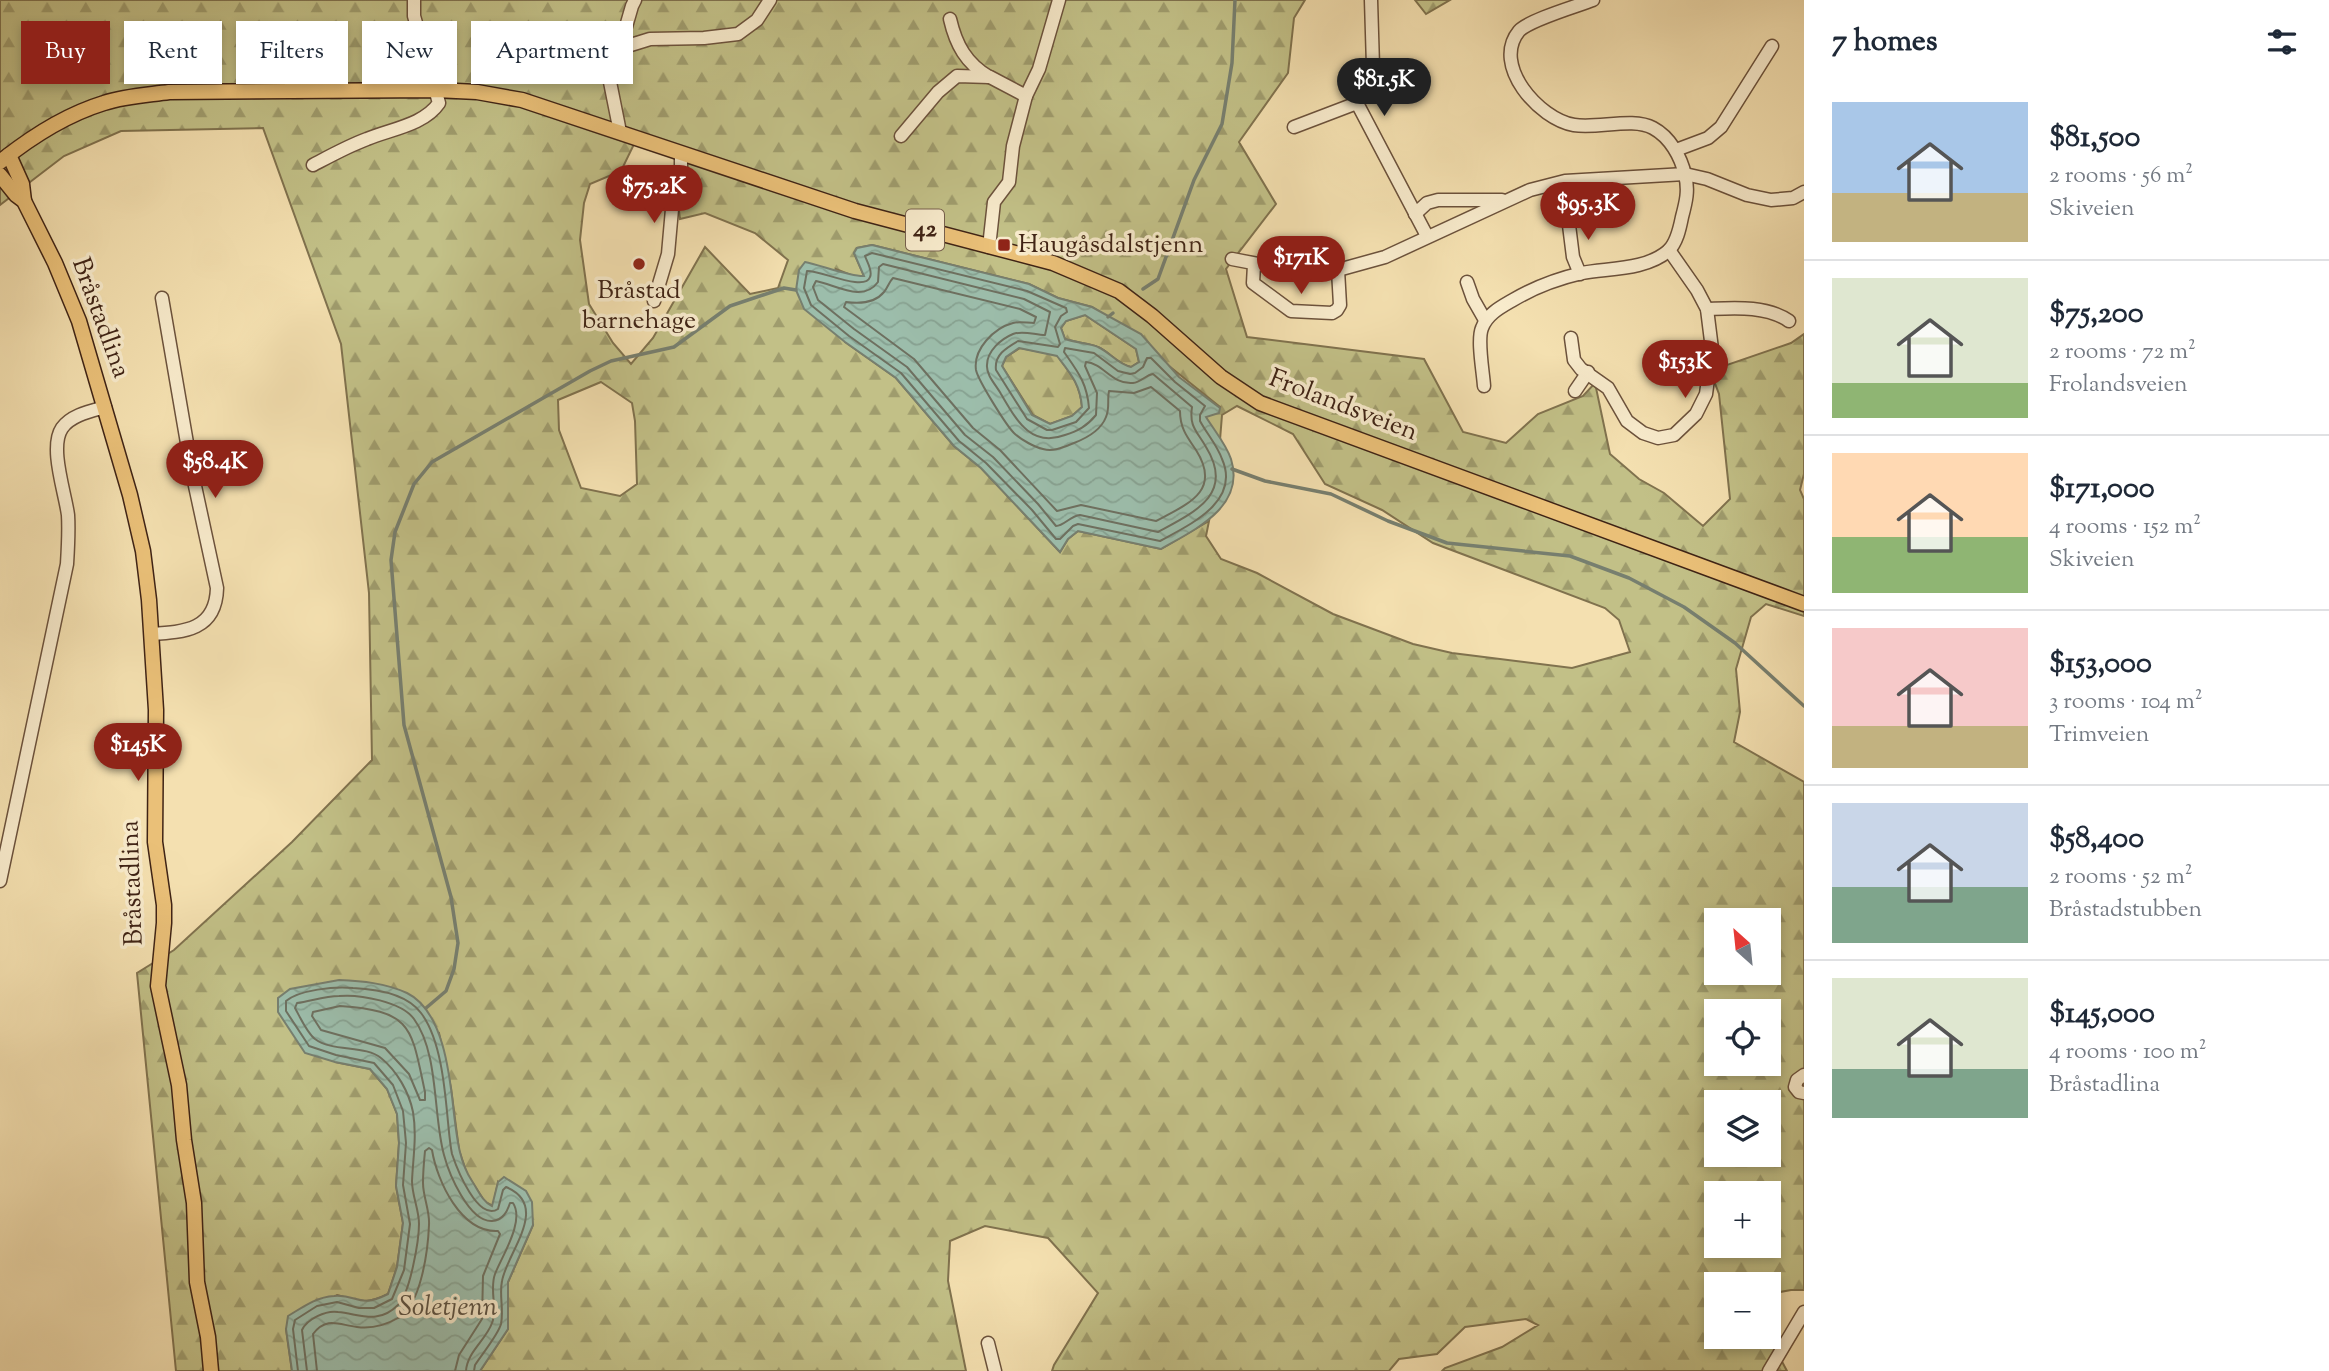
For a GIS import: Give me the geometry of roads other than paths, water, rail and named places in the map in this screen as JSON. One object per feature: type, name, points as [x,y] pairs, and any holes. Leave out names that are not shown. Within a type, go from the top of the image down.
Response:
[{"type":"main road","name":"Frolandsveien","points":[[4,158],[36,134],[103,103],[169,92],[436,90],[477,92],[522,100],[855,211],[1053,263],[1119,291],[1152,316],[1221,377],[1260,403],[1804,604]]},
{"type":"main road","name":"Bråstadlina","points":[[4,158],[22,184],[24,201],[66,286],[79,321],[137,521],[146,573],[157,735],[155,830],[164,914],[158,986],[179,1085],[194,1203],[197,1282],[208,1337],[211,1371]]},
{"type":"main road","name":"Bråstadlina","points":[[0,175],[24,201]]},
{"type":"street","points":[[313,165],[367,139],[432,113],[439,103],[414,16],[414,0]]},
{"type":"street","points":[[628,21],[635,0]]},
{"type":"street","points":[[633,44],[650,39],[738,34],[757,20],[770,0]]},
{"type":"street","points":[[989,247],[993,202],[1009,183],[1013,146],[1026,96],[1039,69],[1059,0]]},
{"type":"street","points":[[1371,0],[1373,66],[1357,95],[1357,103],[1427,236]]},
{"type":"street","points":[[1484,386],[1480,331],[1485,320],[1498,309],[1540,285],[1655,259],[1669,250],[1674,242],[1688,193],[1685,174],[1676,150],[1667,138],[1652,127],[1636,123],[1572,125],[1535,103],[1520,85],[1510,63],[1511,44],[1521,29],[1592,0]]},
{"type":"street","points":[[950,19],[960,51],[969,62],[990,77],[1026,96]]},
{"type":"street","points":[[1676,150],[1708,138],[1721,127],[1772,46]]},
{"type":"street","points":[[901,136],[939,92],[957,76],[990,77]]},
{"type":"street","points":[[610,84],[620,132]]},
{"type":"street","points":[[1294,127],[1357,103]]},
{"type":"street","points":[[654,301],[668,254],[673,198],[681,169],[681,153]]},
{"type":"street","points":[[1232,258],[1254,265],[1295,271],[1338,270],[1385,257],[1506,200],[1530,190],[1565,181],[1685,174],[1707,179],[1747,195],[1771,200],[1793,198],[1804,192]]},
{"type":"street","points":[[1415,214],[1427,203],[1438,200],[1506,200]]},
{"type":"street","points":[[1569,216],[1573,257],[1580,274]]},
{"type":"street","points":[[1571,338],[1574,360],[1581,369],[1608,388],[1627,421],[1643,433],[1658,438],[1674,435],[1696,414],[1706,394],[1712,349],[1707,309],[1669,250]]},
{"type":"street","points":[[1254,265],[1253,283],[1274,301],[1295,313],[1332,313],[1337,310],[1340,305],[1338,270]]},
{"type":"street","points":[[1467,282],[1485,320]]},
{"type":"street","points":[[151,634],[194,628],[211,614],[217,598],[162,298]]},
{"type":"street","points":[[1707,309],[1762,311],[1781,315],[1789,321]]},
{"type":"street","points":[[1575,391],[1588,372]]},
{"type":"street","points":[[0,881],[67,564],[68,517],[56,449],[58,437],[72,419],[105,407]]},
{"type":"street","points":[[1804,1075],[1797,1080],[1796,1087],[1799,1092],[1804,1093]]},
{"type":"street","points":[[1769,1371],[1804,1312]]},
{"type":"street","points":[[988,1343],[995,1371]]},
{"type":"water","name":"Haugåsdalstjenn","points":[[872,245],[1029,284],[1058,298],[1092,307],[1141,334],[1179,377],[1220,408],[1219,413],[1206,417],[1231,459],[1234,476],[1231,491],[1224,504],[1202,525],[1161,549],[1078,531],[1068,539],[1060,552],[981,468],[954,446],[896,378],[804,309],[796,290],[799,270],[805,262],[864,276],[854,253],[857,248]],"holes":[[[1085,315],[1136,349],[1139,362],[1131,367],[1126,366],[1098,347],[1065,339],[1061,328],[1066,321]],[[1019,348],[1057,356],[1077,386],[1082,407],[1072,416],[1050,424],[1032,415],[1002,366],[1006,357]]]},
{"type":"water","name":"Soletjenn","points":[[339,980],[390,987],[407,993],[419,1002],[429,1014],[443,1046],[461,1157],[468,1173],[483,1198],[492,1206],[498,1182],[504,1177],[526,1191],[532,1202],[533,1225],[508,1282],[508,1329],[480,1371],[292,1371],[286,1329],[288,1316],[321,1298],[342,1296],[364,1301],[388,1294],[397,1267],[403,1223],[396,1186],[399,1143],[397,1114],[387,1089],[370,1069],[305,1053],[278,1012],[278,998],[290,989]]},
{"type":"waterway","points":[[1143,289],[1158,279],[1194,180],[1222,124],[1232,63],[1235,0]]},
{"type":"waterway","points":[[426,1008],[446,991],[454,969],[458,943],[451,897],[404,725],[391,560],[395,532],[414,484],[432,462],[590,371],[611,361],[674,347],[730,306],[784,288],[796,290]]},
{"type":"waterway","points":[[1108,317],[1113,313]]},
{"type":"waterway","points":[[1232,469],[1265,481],[1331,494],[1388,521],[1447,543],[1570,556],[1629,578],[1684,607],[1735,643],[1804,706]]},
{"type":"place","name":"Haugåsdalstjenn","points":[[1004,245]]},
{"type":"place","name":"Bråstad barnehage","points":[[639,264]]}]
